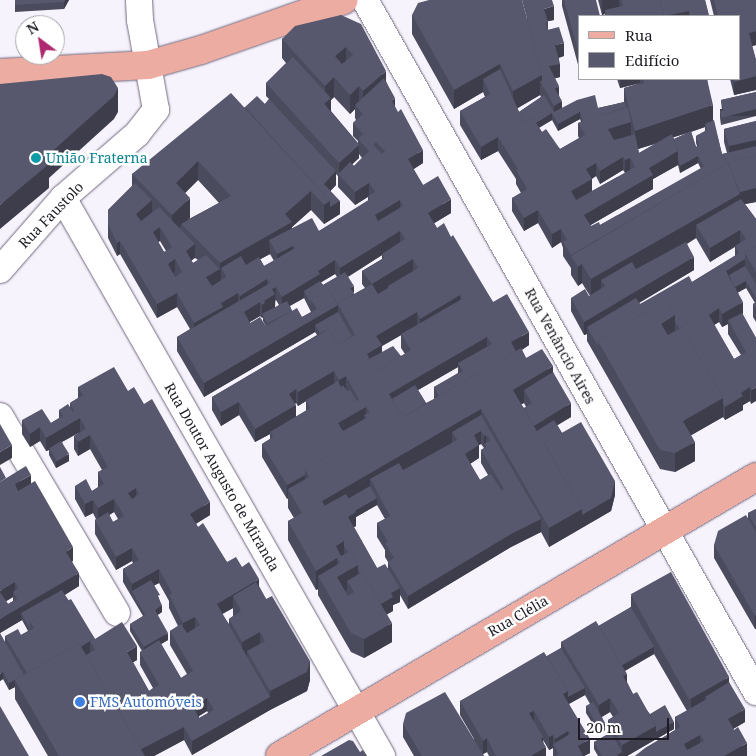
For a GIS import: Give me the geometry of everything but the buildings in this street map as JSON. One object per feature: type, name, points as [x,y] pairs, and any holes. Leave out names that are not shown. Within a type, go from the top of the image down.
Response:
[{"type":"main road","points":[[0,73],[148,65],[201,50],[344,0]]},
{"type":"main road","name":"Rua Clélia","points":[[280,756],[756,476]]},
{"type":"street","name":"Rua Faustolo","points":[[0,270],[62,198],[137,134],[156,110],[139,0]]},
{"type":"street","name":"Rua Venâncio Aires","points":[[365,0],[756,692]]},
{"type":"street","name":"Rua Doutor Augusto de Miranda","points":[[62,198],[382,756]]},
{"type":"street","points":[[0,416],[117,613]]},
{"type":"place","name":"União Fraterna","points":[[36,158]]},
{"type":"place","name":"FMS Automóveis","points":[[80,702]]}]
